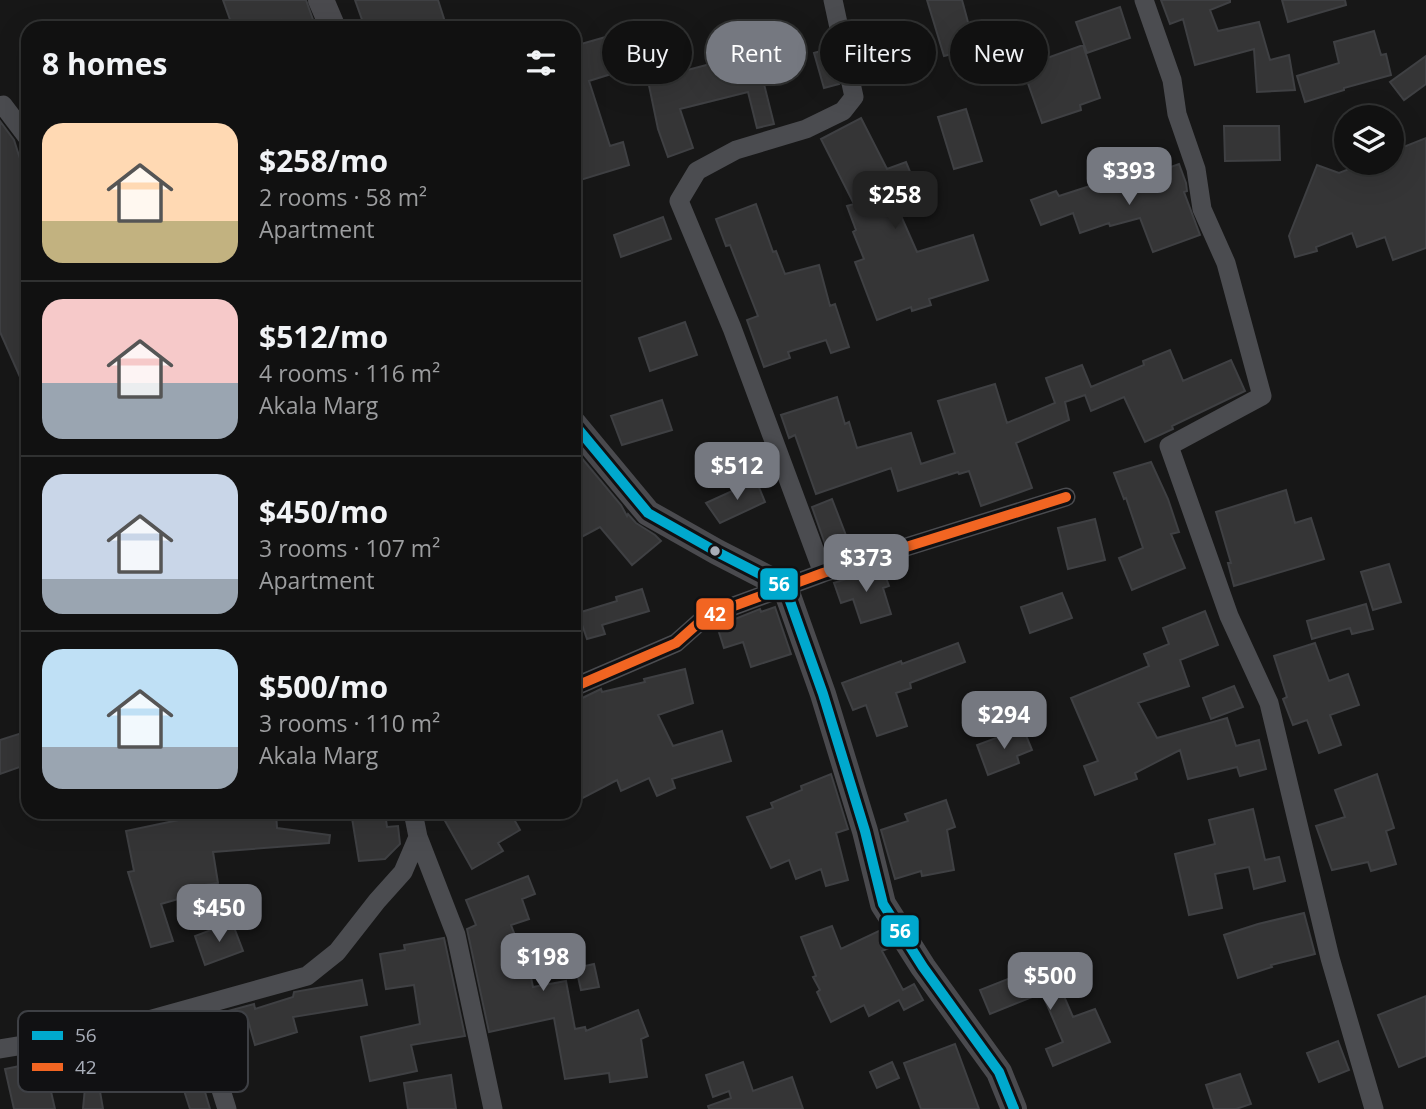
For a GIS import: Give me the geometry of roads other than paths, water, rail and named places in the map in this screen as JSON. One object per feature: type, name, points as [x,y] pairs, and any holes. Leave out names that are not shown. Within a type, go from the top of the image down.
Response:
[{"type":"main road","points":[[321,0],[330,21]]},
{"type":"main road","points":[[581,432],[648,513],[785,587],[823,694],[865,831],[883,904],[923,967],[999,1072],[1014,1109]]},
{"type":"street","points":[[823,573],[732,328],[679,201],[697,171],[736,150],[806,129],[843,111],[854,97],[833,0]]},
{"type":"street","points":[[1144,0],[1172,80],[1177,114],[1196,169],[1202,209],[1226,263],[1262,396],[1169,446],[1230,616],[1269,703],[1330,958],[1374,1109]]},
{"type":"street","points":[[0,106],[3,105],[21,129]]},
{"type":"street","points":[[581,684],[676,643],[703,618],[823,573],[1066,497]]},
{"type":"street","points":[[414,819],[418,837],[456,935],[493,1109]]},
{"type":"street","points":[[181,1011],[307,976],[337,953],[403,872],[418,837]]},
{"type":"street","points":[[195,1007],[196,1011]]},
{"type":"street","points":[[0,1049],[18,1046]]},
{"type":"street","points":[[222,1092],[227,1109]]}]
